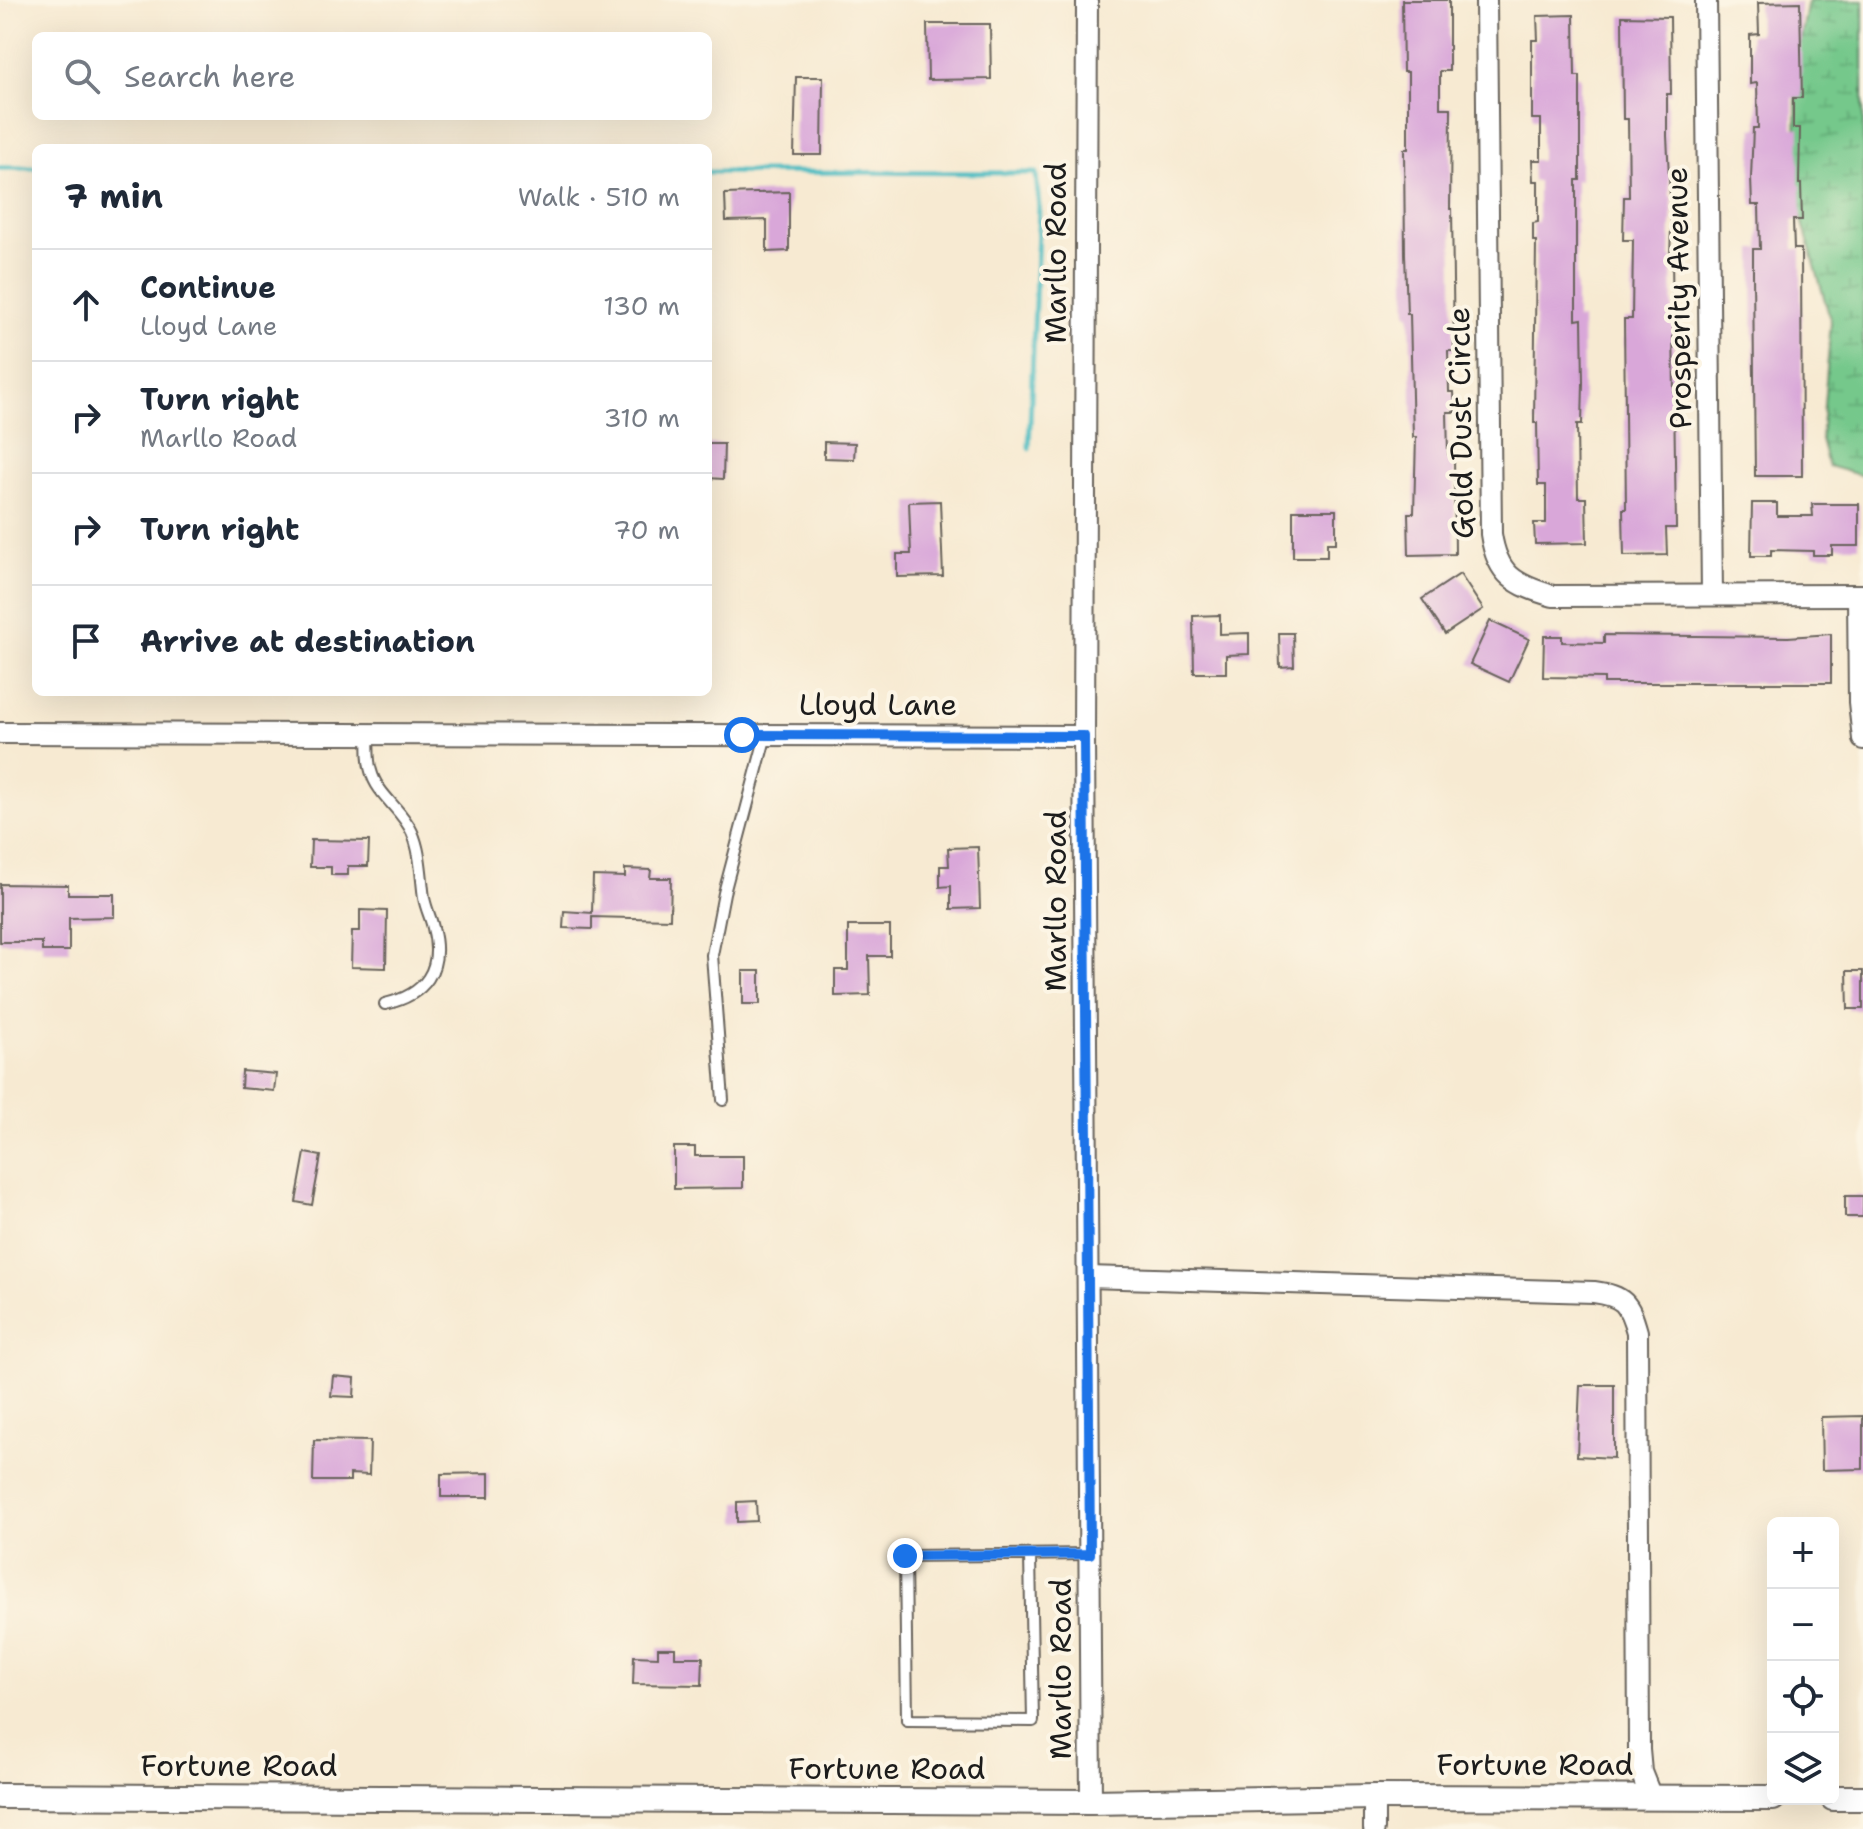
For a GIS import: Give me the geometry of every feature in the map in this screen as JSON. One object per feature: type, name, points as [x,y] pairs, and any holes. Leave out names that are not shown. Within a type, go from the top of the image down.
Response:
[{"type":"street","name":"Marllo Road","points":[[1087,0],[1084,736],[1091,1802]]},
{"type":"street","name":"Gold Dust Circle","points":[[1486,0],[1491,534],[1494,553],[1503,570],[1528,589],[1553,596],[1860,595]]},
{"type":"street","name":"Prosperity Avenue","points":[[1706,0],[1712,595]]},
{"type":"street","points":[[1860,595],[1859,702],[1863,739]]},
{"type":"street","name":"Lloyd Lane","points":[[0,733],[1084,736]]},
{"type":"street","points":[[1088,1277],[1594,1292],[1612,1294],[1623,1301],[1632,1314],[1637,1332],[1639,1750],[1641,1772],[1651,1797]]},
{"type":"street","name":"Fortune Road","points":[[0,1796],[1091,1802],[1374,1797],[1767,1798]]},
{"type":"street","points":[[1374,1797],[1374,1829]]},
{"type":"street","points":[[1839,1798],[1863,1798]]},
{"type":"lane","points":[[368,734],[369,760],[375,781],[403,816],[415,840],[436,945],[436,960],[423,987],[400,1001],[385,1004]]},
{"type":"lane","points":[[723,1100],[712,955],[724,893],[766,735]]},
{"type":"lane","points":[[1030,1555],[1033,1721],[907,1720],[905,1556],[1090,1554]]},
{"type":"green space","points":[[1808,0],[1863,0],[1863,476],[1828,466],[1821,440],[1831,322],[1797,202],[1796,68]]},
{"type":"building","points":[[1402,0],[1449,0],[1449,71],[1440,71],[1440,108],[1451,108],[1454,351],[1448,351],[1449,392],[1454,392],[1455,412],[1447,412],[1448,454],[1454,454],[1455,554],[1409,555],[1408,513],[1414,513],[1416,437],[1413,437],[1405,254],[1404,149],[1408,149],[1408,72],[1403,72]]},
{"type":"building","points":[[1800,2],[1802,98],[1793,98],[1793,128],[1800,128],[1802,220],[1793,220],[1794,249],[1801,249],[1802,476],[1755,476],[1753,249],[1760,249],[1759,205],[1752,205],[1753,128],[1758,128],[1757,83],[1750,84],[1750,35],[1759,34],[1758,3]]},
{"type":"building","points":[[1574,15],[1575,76],[1580,76],[1576,320],[1582,319],[1583,383],[1582,424],[1577,424],[1578,498],[1586,498],[1587,543],[1535,544],[1534,523],[1546,523],[1546,485],[1538,485],[1537,423],[1534,423],[1536,241],[1533,241],[1533,223],[1538,222],[1538,181],[1533,181],[1532,160],[1541,160],[1541,119],[1532,119],[1532,40],[1538,40],[1537,16]]},
{"type":"building","points":[[1622,16],[1670,17],[1671,94],[1667,94],[1667,136],[1672,197],[1670,258],[1676,528],[1666,528],[1667,555],[1624,556],[1624,319],[1632,319],[1633,240],[1623,240],[1624,197],[1629,197],[1628,119],[1623,119]]},
{"type":"building","points":[[927,24],[990,24],[991,79],[928,80]]},
{"type":"building","points":[[796,77],[823,77],[822,155],[794,155]]},
{"type":"building","points":[[789,192],[789,251],[767,252],[767,220],[726,221],[725,194]]},
{"type":"building","points":[[824,442],[855,443],[854,459],[824,458]]},
{"type":"building","points":[[712,444],[724,444],[723,479],[712,478]]},
{"type":"building","points":[[940,501],[943,576],[897,577],[897,554],[911,554],[909,502]]},
{"type":"building","points":[[1752,503],[1777,503],[1777,516],[1813,516],[1812,504],[1859,504],[1859,546],[1832,546],[1832,555],[1813,555],[1813,551],[1771,550],[1771,556],[1751,556]]},
{"type":"building","points":[[1293,510],[1336,510],[1336,543],[1327,543],[1327,557],[1293,557]]},
{"type":"building","points":[[1460,574],[1483,609],[1445,634],[1422,599]]},
{"type":"building","points":[[1220,615],[1220,634],[1249,633],[1249,654],[1226,655],[1226,673],[1194,673],[1193,616]]},
{"type":"building","points":[[1490,621],[1529,639],[1509,682],[1470,664]]},
{"type":"building","points":[[1279,633],[1293,633],[1294,666],[1280,667]]},
{"type":"building","points":[[1831,634],[1831,683],[1604,683],[1604,678],[1543,677],[1544,636],[1562,636],[1562,642],[1604,643],[1604,635],[1788,637]]},
{"type":"building","points":[[311,840],[369,841],[368,866],[348,866],[348,875],[331,875],[331,867],[310,867]]},
{"type":"building","points":[[978,847],[980,908],[951,909],[951,886],[940,887],[940,866],[949,866],[948,848]]},
{"type":"building","points":[[625,869],[651,870],[650,878],[671,878],[670,919],[592,917],[592,929],[563,928],[564,911],[592,913],[593,876],[625,877]]},
{"type":"building","points":[[0,884],[68,885],[68,894],[114,894],[114,917],[69,918],[69,951],[42,951],[42,942],[0,942]]},
{"type":"building","points":[[360,910],[387,911],[386,968],[351,967],[352,931],[360,931]]},
{"type":"building","points":[[848,926],[890,926],[890,956],[869,956],[870,995],[835,996],[835,970],[848,970]]},
{"type":"building","points":[[743,971],[760,971],[760,1004],[743,1004]]},
{"type":"building","points":[[1847,971],[1863,971],[1863,1009],[1848,1009]]},
{"type":"building","points":[[242,1071],[276,1074],[274,1091],[241,1088]]},
{"type":"building","points":[[674,1147],[695,1147],[695,1156],[743,1156],[743,1188],[674,1189]]},
{"type":"building","points":[[305,1153],[321,1156],[312,1205],[296,1202]]},
{"type":"building","points":[[1845,1196],[1863,1196],[1863,1217],[1845,1217]]},
{"type":"building","points":[[333,1376],[355,1378],[354,1397],[331,1396]]},
{"type":"building","points":[[1580,1385],[1614,1385],[1614,1458],[1577,1456]]},
{"type":"building","points":[[1863,1416],[1863,1469],[1822,1470],[1821,1417]]},
{"type":"building","points":[[314,1440],[370,1441],[369,1475],[350,1474],[350,1481],[313,1481]]},
{"type":"building","points":[[489,1473],[489,1497],[441,1497],[441,1474]]},
{"type":"building","points":[[756,1501],[757,1521],[737,1522],[737,1502]]},
{"type":"building","points":[[658,1648],[675,1648],[675,1657],[703,1657],[702,1685],[633,1684],[634,1656],[658,1657]]},
{"type":"waterway","points":[[0,168],[32,168]]},
{"type":"waterway","points":[[712,172],[1036,173],[1039,207],[1029,448]]},
{"type":"route","points":[[742,735],[1084,736],[1090,1554],[905,1556]]}]
